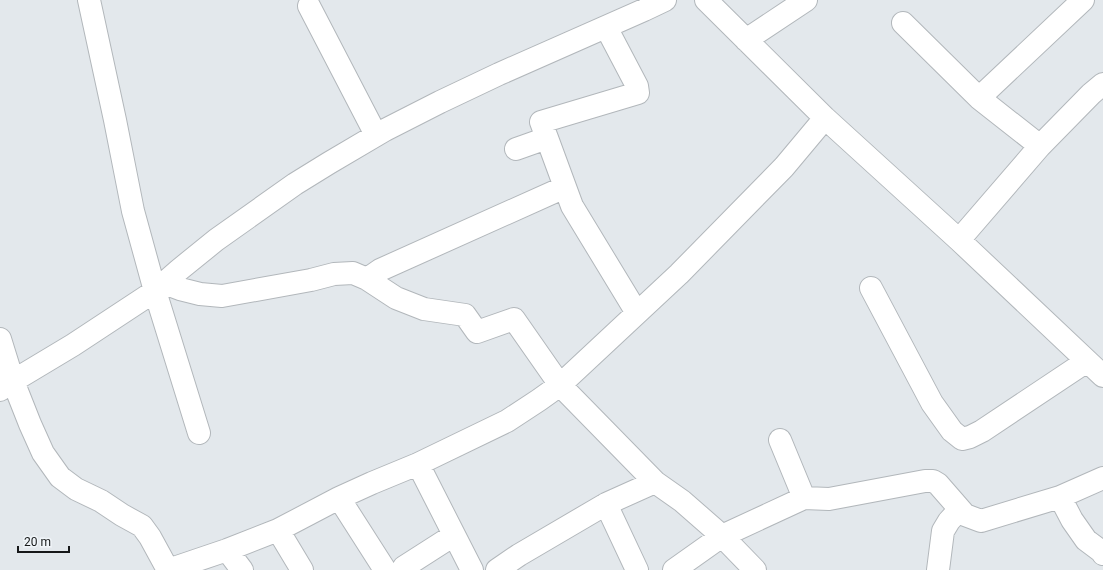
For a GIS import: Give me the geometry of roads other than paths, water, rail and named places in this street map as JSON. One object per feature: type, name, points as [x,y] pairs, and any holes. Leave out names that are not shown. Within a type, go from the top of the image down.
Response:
[{"type":"street","points":[[89,0],[133,211],[159,287],[199,433]]},
{"type":"street","points":[[6,385],[73,345],[159,287],[216,240],[263,206],[322,167],[376,135],[499,74],[665,0]]},
{"type":"street","points":[[706,0],[824,118],[959,240],[1103,376]]},
{"type":"street","points":[[746,40],[806,0]]},
{"type":"street","points":[[979,98],[1083,0]]},
{"type":"street","points":[[309,6],[376,135]]},
{"type":"street","points":[[903,23],[979,98],[1040,146]]},
{"type":"street","points":[[606,27],[636,86],[638,93],[541,122],[572,206],[636,314]]},
{"type":"street","points":[[959,240],[1040,146],[1099,94]]},
{"type":"street","points":[[0,339],[6,385],[43,453],[60,477],[76,489],[101,500],[122,515],[142,526],[150,537],[168,570],[227,550],[278,530],[339,498],[418,464],[507,421],[539,400],[560,385],[679,274],[784,167],[824,118]]},
{"type":"street","points":[[516,149],[547,138]]},
{"type":"street","points":[[368,279],[380,270],[565,187]]},
{"type":"street","points":[[159,287],[222,296],[311,280],[334,274],[353,273],[368,279],[396,298],[424,309],[465,314],[477,332],[514,319],[560,385],[655,482],[682,501],[722,536],[755,570]]},
{"type":"street","points":[[871,288],[932,402],[952,431],[962,439],[982,431],[1087,361]]},
{"type":"street","points":[[780,440],[804,498]]},
{"type":"street","points":[[418,464],[472,570]]},
{"type":"street","points":[[674,570],[722,536],[804,498],[829,499],[918,482],[933,481],[938,484],[965,515],[980,521],[1060,497],[1103,478]]},
{"type":"street","points":[[496,570],[519,554],[606,504],[655,482]]},
{"type":"street","points":[[1060,497],[1086,540],[1103,554]]},
{"type":"street","points":[[339,498],[395,568],[454,535]]},
{"type":"street","points":[[606,504],[637,570]]},
{"type":"street","points":[[938,570],[943,531],[949,521],[960,509]]},
{"type":"street","points":[[278,530],[302,570]]},
{"type":"street","points":[[227,550],[242,570]]},
{"type":"street","points":[[1100,570],[1103,560]]}]
